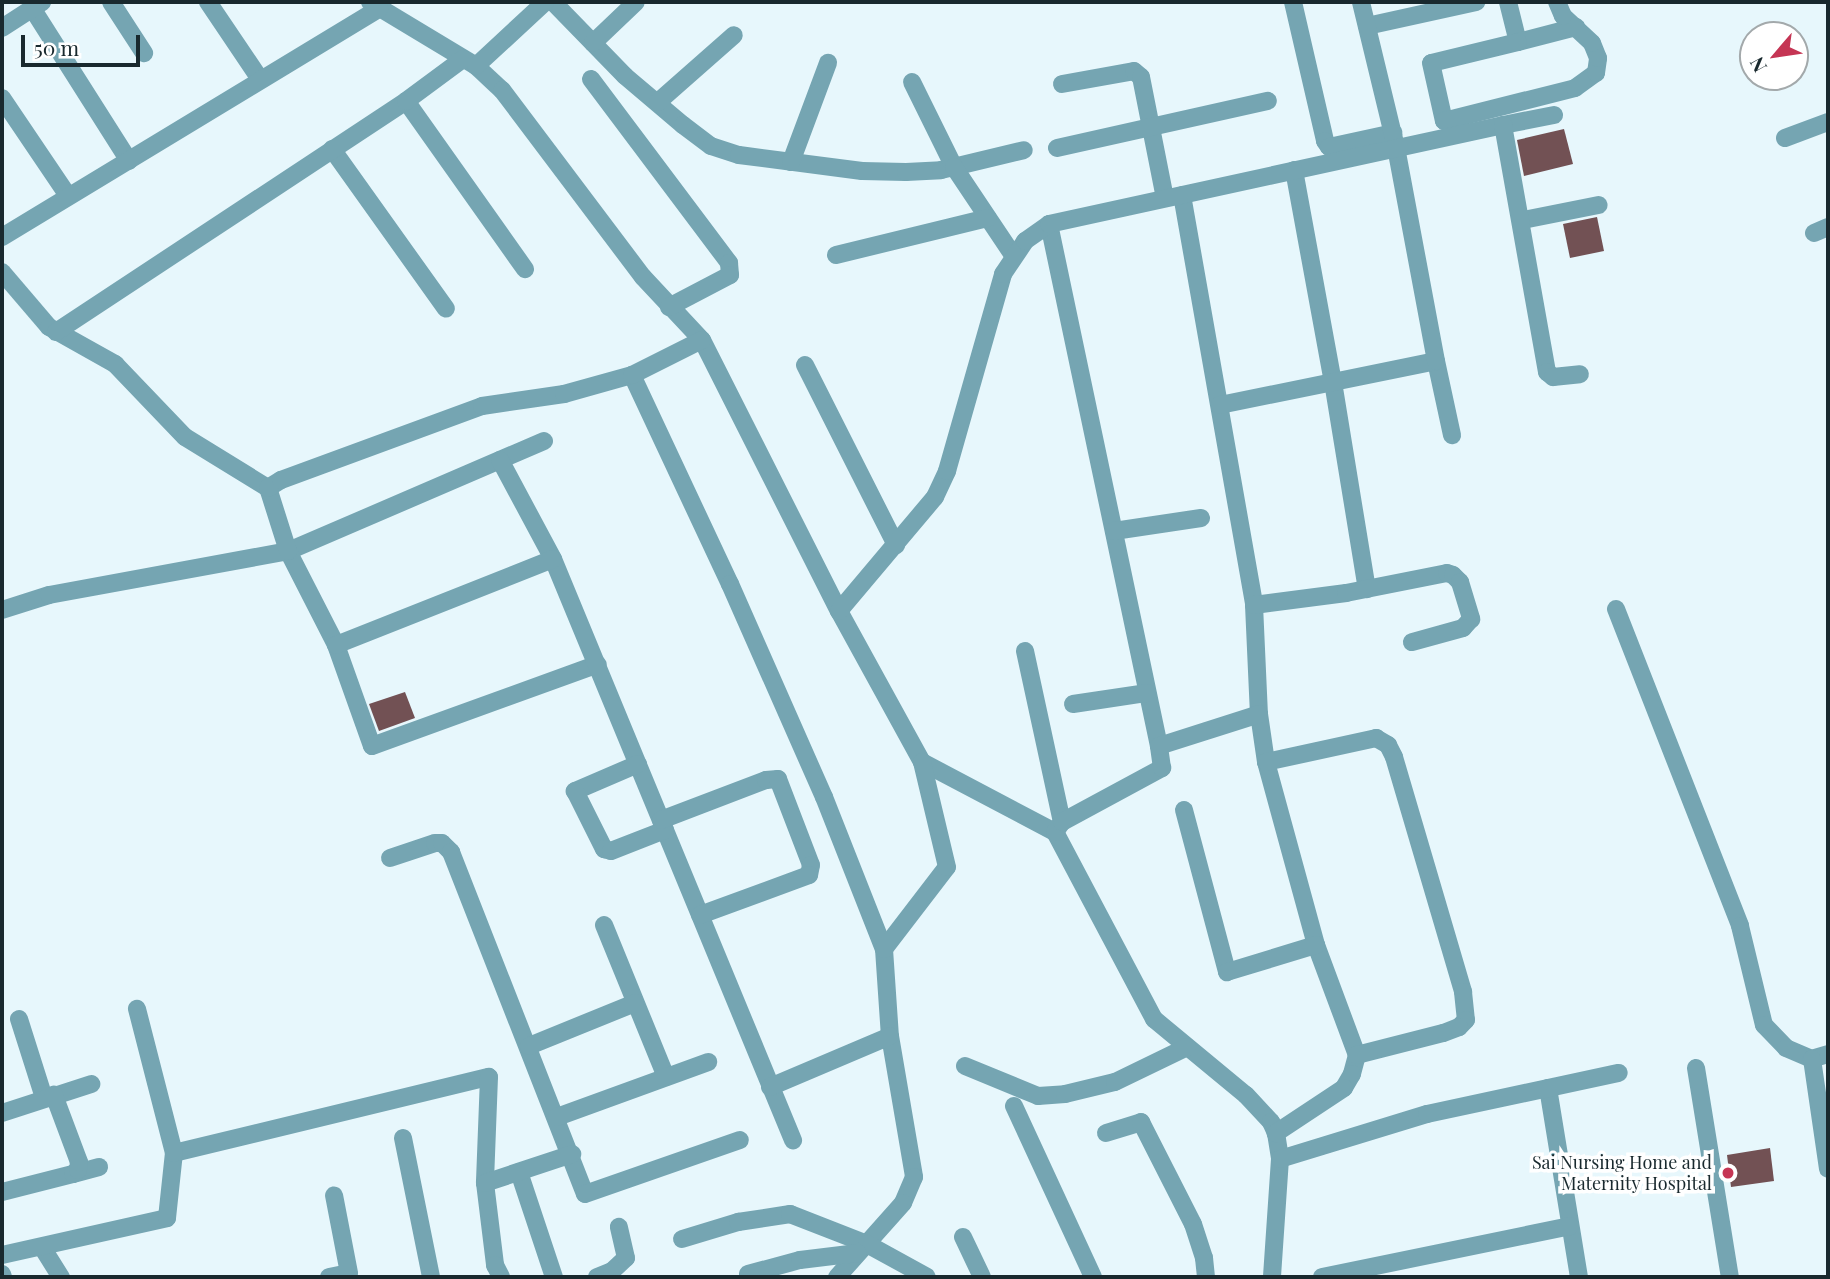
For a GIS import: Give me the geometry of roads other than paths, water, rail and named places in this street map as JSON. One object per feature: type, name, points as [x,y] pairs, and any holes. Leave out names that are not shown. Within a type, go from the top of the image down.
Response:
[{"type":"street","points":[[111,2],[144,53]]},
{"type":"street","points":[[208,2],[260,79]]},
{"type":"street","points":[[56,332],[332,149],[469,63],[544,2]]},
{"type":"street","points":[[553,2],[593,43],[711,146],[739,155],[862,171],[906,172],[954,167],[1024,150]]},
{"type":"street","points":[[593,43],[636,2]]},
{"type":"street","points":[[1293,2],[1325,141],[1329,147],[1503,125],[1553,115]]},
{"type":"street","points":[[1361,2],[1395,140],[1452,435]]},
{"type":"street","points":[[1367,26],[1476,2]]},
{"type":"street","points":[[1508,2],[1518,43]]},
{"type":"street","points":[[1557,2],[1563,16],[1576,27],[1592,43],[1598,58],[1596,73],[1575,88],[1444,121],[1432,63],[1576,27]]},
{"type":"street","points":[[2,28],[37,5],[129,161]]},
{"type":"street","points":[[2,237],[68,195],[129,161],[374,6],[469,63],[502,90],[668,307],[702,340],[839,611],[922,762],[947,867],[884,949]]},
{"type":"street","points":[[658,102],[734,35]]},
{"type":"street","points":[[791,162],[828,63]]},
{"type":"street","points":[[1062,84],[1134,71],[1141,77],[1151,128],[1173,196],[1220,405],[1254,605],[1259,715],[1266,762],[1316,945],[1357,1055],[1352,1074],[1344,1088],[1276,1133]]},
{"type":"street","points":[[591,79],[729,263],[730,275],[668,307]]},
{"type":"street","points":[[912,82],[954,167],[1013,256]]},
{"type":"street","points":[[406,101],[525,269]]},
{"type":"street","points":[[1057,148],[1268,101]]},
{"type":"street","points":[[5,108],[68,195]]},
{"type":"street","points":[[1785,138],[1828,122]]},
{"type":"street","points":[[1503,125],[1523,220],[1547,372],[1553,377],[1580,374]]},
{"type":"street","points":[[839,611],[935,497],[947,471],[1003,274],[1025,241],[1049,224],[1294,170],[1395,140]]},
{"type":"street","points":[[332,149],[446,309]]},
{"type":"street","points":[[1294,170],[1334,382],[1367,589]]},
{"type":"street","points":[[1523,220],[1599,205]]},
{"type":"street","points":[[836,254],[988,218]]},
{"type":"street","points":[[1049,224],[1162,768],[1059,827]]},
{"type":"street","points":[[2,272],[35,314],[56,332],[116,363],[185,437],[268,488],[288,551],[336,645],[372,746],[598,664]]},
{"type":"street","points":[[268,488],[281,480],[352,453],[482,407],[564,394],[632,375],[702,340]]},
{"type":"street","points":[[1220,405],[1436,361]]},
{"type":"street","points":[[805,365],[896,545]]},
{"type":"street","points":[[632,375],[730,584],[824,797],[884,949],[890,1036],[914,1177],[903,1203],[837,1277]]},
{"type":"street","points":[[2,610],[49,596],[288,551],[544,441]]},
{"type":"street","points":[[500,460],[553,559],[793,1140]]},
{"type":"street","points":[[1114,531],[1201,518]]},
{"type":"street","points":[[336,645],[553,559]]},
{"type":"street","points":[[1254,605],[1367,589],[1447,573],[1460,582],[1471,619],[1462,628],[1412,642]]},
{"type":"street","points":[[1616,609],[1740,926],[1764,1025],[1786,1048],[1820,1056],[1828,1169]]},
{"type":"street","points":[[1025,651],[1059,827],[1154,1019],[1246,1096],[1276,1133],[1280,1159],[1272,1277]]},
{"type":"street","points":[[1073,704],[1147,693]]},
{"type":"street","points":[[1158,747],[1259,715]]},
{"type":"street","points":[[1266,762],[1376,738],[1388,745],[1394,757],[1463,992],[1465,1020],[1460,1027],[1443,1033],[1357,1055]]},
{"type":"street","points":[[922,762],[1059,827]]},
{"type":"street","points":[[638,764],[575,791],[604,849],[611,851],[766,780],[778,779],[811,865],[809,876],[700,915]]},
{"type":"street","points":[[1184,810],[1227,972],[1316,945]]},
{"type":"street","points":[[390,858],[435,843],[442,843],[451,852],[558,1117],[585,1194],[740,1140]]},
{"type":"street","points":[[604,925],[666,1077]]},
{"type":"street","points":[[529,1046],[635,1003]]},
{"type":"street","points":[[2,1255],[167,1218],[174,1153],[137,1009]]},
{"type":"street","points":[[19,1019],[49,1097],[79,1162],[78,1170],[72,1174]]},
{"type":"street","points":[[770,1087],[890,1036]]},
{"type":"street","points":[[965,1066],[1038,1096],[1065,1094],[1115,1082],[1187,1046]]},
{"type":"street","points":[[558,1117],[708,1062]]},
{"type":"street","points":[[1696,1068],[1730,1277]]},
{"type":"street","points":[[1280,1159],[1427,1114],[1619,1073]]},
{"type":"street","points":[[174,1153],[489,1077],[485,1183],[495,1265],[501,1277]]},
{"type":"street","points":[[2,1113],[91,1084]]},
{"type":"street","points":[[1548,1088],[1579,1277]]},
{"type":"street","points":[[1014,1106],[1093,1277]]},
{"type":"street","points":[[1106,1133],[1142,1122],[1193,1224],[1204,1258],[1206,1277]]},
{"type":"street","points":[[403,1138],[431,1277]]},
{"type":"street","points":[[485,1183],[572,1154]]},
{"type":"street","points":[[2,1192],[99,1167]]},
{"type":"street","points":[[519,1172],[554,1277]]},
{"type":"street","points":[[329,1277],[349,1273],[334,1195]]},
{"type":"street","points":[[682,1239],[738,1222],[790,1214],[927,1277]]},
{"type":"street","points":[[1322,1277],[1570,1226]]},
{"type":"street","points":[[597,1277],[612,1271],[626,1258],[619,1227]]},
{"type":"street","points":[[963,1237],[982,1277]]},
{"type":"street","points":[[42,1247],[61,1277]]},
{"type":"street","points":[[748,1275],[800,1260],[862,1249]]},
{"type":"place","name":"Sai Nursing Home and Maternity Hospital","points":[[1728,1173]]}]
